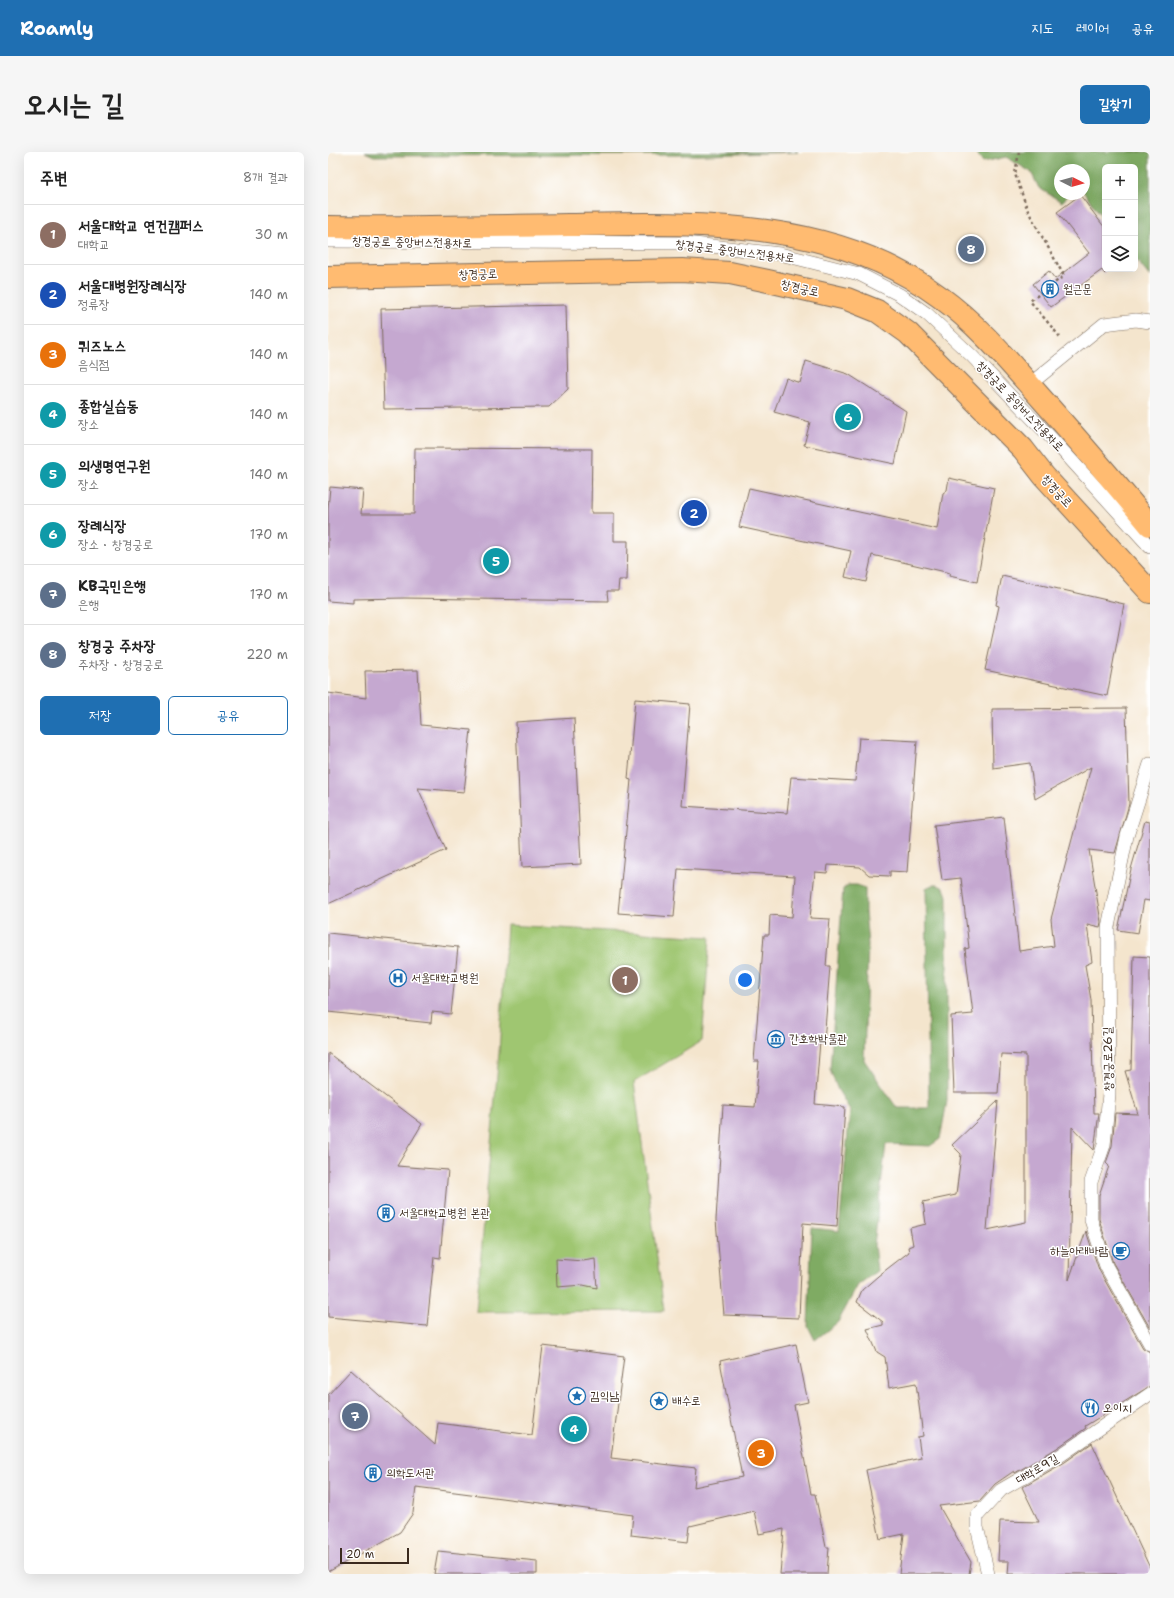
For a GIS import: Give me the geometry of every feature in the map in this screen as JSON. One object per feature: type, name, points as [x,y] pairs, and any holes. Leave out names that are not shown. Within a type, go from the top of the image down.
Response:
[{"type":"main road","points":[[328,227],[687,225],[769,230],[845,247],[874,258],[939,296],[984,334],[1150,525]]},
{"type":"main road","name":"창경궁로","points":[[328,277],[682,270],[730,273],[847,299],[877,311],[908,333],[1023,449],[1044,476],[1150,592]]},
{"type":"lane","name":"창경궁로 중앙버스전용차로","points":[[328,241],[686,244],[780,254],[859,274],[900,295],[928,314],[961,345],[1053,440],[1150,547]]},
{"type":"lane","points":[[1029,385],[1104,324],[1136,320],[1150,322]]},
{"type":"lane","name":"창경궁로26길","points":[[1150,764],[1127,836],[1108,927],[1109,1094],[1104,1145],[1091,1182],[1091,1220],[1106,1266],[1150,1344]]},
{"type":"lane","name":"대학로9길","points":[[988,1574],[977,1527],[976,1516],[1001,1490],[1061,1455],[1150,1394]]},
{"type":"path","points":[[1019,152],[1015,174],[1028,211],[1064,276],[1030,300],[1071,351]]},
{"type":"green space","points":[[365,152],[798,152],[707,155],[374,156]]},
{"type":"green space","points":[[976,152],[1150,152],[1150,277],[1138,262],[1138,164],[1102,164],[1102,216],[1089,200],[1090,164],[1054,164],[1054,197],[1039,188],[1031,172],[1006,157],[983,162]]},
{"type":"green space","points":[[848,885],[857,885],[865,888],[865,912],[868,944],[864,1060],[897,1108],[929,1108],[926,888],[935,885],[944,888],[947,896],[947,1101],[940,1139],[930,1146],[886,1144],[874,1245],[877,1271],[858,1285],[838,1322],[815,1340],[808,1326],[812,1228],[839,1231],[850,1110],[838,1090],[830,1070],[843,889]]},
{"type":"green space","points":[[507,925],[710,937],[702,1041],[634,1082],[664,1311],[476,1312],[499,1053]]},
{"type":"building","points":[[1073,200],[1084,200],[1102,224],[1102,270],[1051,307],[1033,284],[1049,271],[1055,279],[1089,253],[1057,212]]},
{"type":"building","points":[[566,305],[568,389],[549,407],[384,409],[381,309]]},
{"type":"building","points":[[806,361],[848,374],[906,411],[895,464],[804,445],[810,422],[774,412],[786,378],[800,383]]},
{"type":"building","points":[[415,448],[592,449],[591,513],[614,513],[614,541],[628,541],[627,580],[619,580],[618,591],[607,591],[608,601],[404,598],[353,599],[353,603],[328,601],[328,509],[330,487],[363,490],[361,514],[414,514]]},
{"type":"building","points":[[949,478],[994,488],[977,582],[949,576],[950,573],[872,555],[866,582],[845,577],[851,551],[739,527],[749,488],[937,529],[943,493],[947,490]]},
{"type":"building","points":[[1002,576],[1124,604],[1107,696],[985,670],[999,606],[996,605]]},
{"type":"building","points":[[418,670],[421,725],[471,730],[464,792],[418,788],[446,850],[328,904],[328,693],[366,698],[365,671]]},
{"type":"building","points":[[635,699],[690,704],[682,806],[787,813],[791,777],[855,781],[859,738],[917,741],[907,872],[890,871],[890,876],[869,875],[860,867],[828,865],[827,873],[815,872],[810,918],[830,919],[826,966],[830,966],[824,1042],[820,1041],[815,1104],[845,1107],[837,1226],[803,1223],[799,1318],[724,1315],[716,1220],[723,1105],[755,1107],[759,1061],[754,1061],[764,935],[769,935],[770,915],[792,917],[795,876],[678,869],[674,917],[618,913],[631,780],[628,779]]},
{"type":"building","points":[[1126,708],[1129,804],[1115,853],[1089,850],[1101,922],[1100,927],[1087,924],[1092,962],[1085,965],[1091,1000],[1094,1113],[1099,1113],[1094,1150],[1072,1127],[1069,1280],[1086,1231],[1099,1270],[1143,1348],[1150,1352],[1150,1386],[1085,1426],[1086,1428],[1057,1448],[1015,1473],[1014,1471],[995,1484],[980,1501],[939,1506],[971,1562],[969,1574],[899,1574],[904,1534],[880,1539],[866,1470],[921,1458],[918,1437],[923,1436],[916,1383],[889,1388],[885,1357],[877,1352],[867,1329],[883,1325],[883,1322],[857,1302],[862,1290],[909,1252],[908,1247],[913,1245],[910,1228],[926,1224],[923,1202],[956,1195],[961,1154],[952,1145],[998,1101],[987,1230],[1026,1222],[1026,1055],[1001,1054],[998,1093],[954,1093],[951,1016],[973,1014],[965,949],[969,948],[961,878],[942,880],[934,825],[1004,817],[1019,951],[1054,946],[1051,919],[1091,767],[1035,799],[1030,763],[993,768],[992,709]]},
{"type":"building","points":[[574,718],[581,864],[522,867],[516,722]]},
{"type":"building","points":[[1145,821],[1150,822],[1150,901],[1144,900],[1138,933],[1118,930],[1131,869]]},
{"type":"building","points":[[328,933],[458,947],[451,1014],[432,1012],[431,1023],[328,1012]]},
{"type":"building","points":[[1134,956],[1150,957],[1150,1328],[1113,1263],[1099,1219],[1099,1195],[1109,1166],[1106,1163],[1112,1146],[1115,1113],[1138,1114],[1125,1071],[1131,1070]]},
{"type":"building","name":"서울대학교병원 본관","points":[[328,1053],[422,1124],[397,1166],[448,1170],[440,1258],[434,1257],[427,1326],[328,1317]]},
{"type":"building","points":[[556,1259],[583,1261],[595,1259],[597,1288],[583,1285],[557,1287]]},
{"type":"building","points":[[796,1344],[808,1402],[794,1405],[811,1494],[815,1494],[826,1547],[829,1547],[827,1574],[780,1574],[784,1529],[759,1534],[754,1511],[690,1526],[688,1542],[631,1535],[633,1515],[416,1487],[413,1513],[400,1532],[328,1572],[328,1395],[351,1370],[435,1445],[438,1423],[532,1435],[543,1346],[624,1356],[611,1458],[696,1468],[694,1487],[742,1477],[720,1361]]},
{"type":"building","points":[[1092,1443],[1150,1568],[1150,1574],[1008,1574],[1009,1561],[998,1561],[1000,1521],[1039,1522],[1022,1487],[1065,1462]]},
{"type":"building","points":[[438,1551],[537,1561],[537,1574],[434,1574]]},
{"type":"place","name":"창경궁 주차장","points":[[971,249]]},
{"type":"place","name":"월근문","points":[[1050,289]]},
{"type":"place","name":"장례식장","points":[[848,417]]},
{"type":"place","name":"서울대병원장례식장","points":[[694,513]]},
{"type":"place","name":"의생명연구원","points":[[496,561]]},
{"type":"place","name":"서울대학교병원","points":[[398,978]]},
{"type":"place","name":"서울대학교 연건캠퍼스","points":[[625,980]]},
{"type":"place","name":"간호학박물관","points":[[776,1039]]},
{"type":"place","name":"서울대학교병원 본관","points":[[386,1213]]},
{"type":"place","name":"하늘아래바람","points":[[1121,1251]]},
{"type":"place","name":"김익남","points":[[577,1396]]},
{"type":"place","name":"배수로","points":[[659,1401]]},
{"type":"place","name":"오이지","points":[[1090,1408]]},
{"type":"place","name":"KB국민은행","points":[[355,1416]]},
{"type":"place","name":"종합실습동","points":[[574,1429]]},
{"type":"place","name":"퀴즈노스","points":[[761,1453]]},
{"type":"place","name":"의학도서관","points":[[373,1473]]}]
